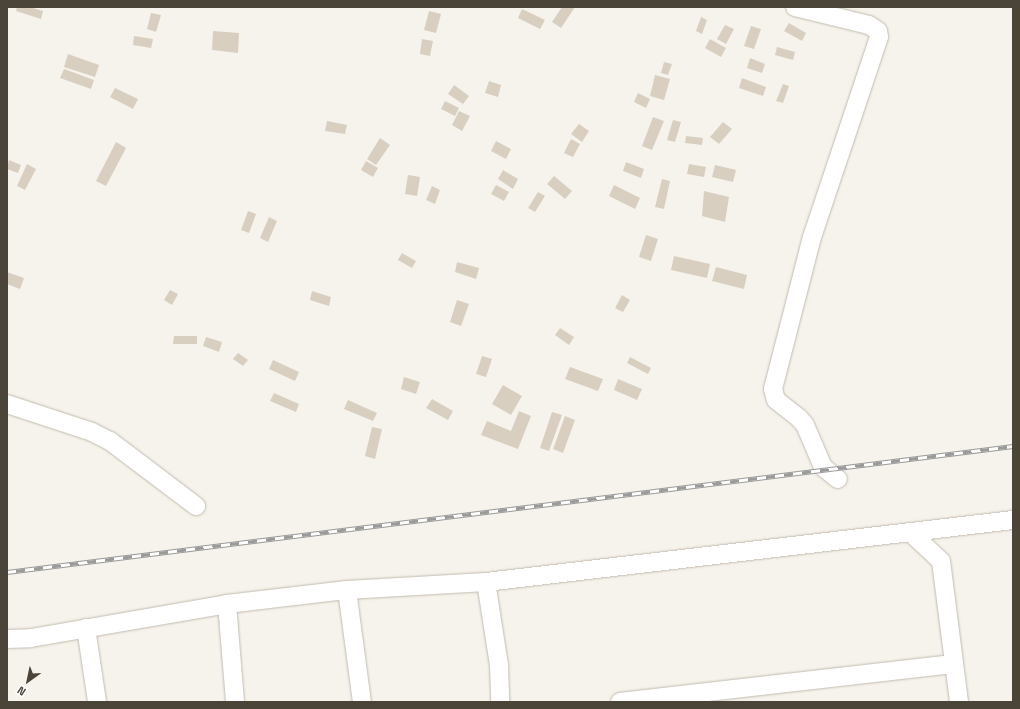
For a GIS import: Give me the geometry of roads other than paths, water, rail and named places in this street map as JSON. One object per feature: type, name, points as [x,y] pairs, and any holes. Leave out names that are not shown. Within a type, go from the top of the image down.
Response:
[{"type":"street","points":[[795,7],[869,25],[878,32],[879,37],[812,237],[773,389],[776,400],[799,418],[805,425],[823,467],[838,479]]},
{"type":"street","points":[[7,404],[92,432],[110,441],[196,506]]},
{"type":"street","points":[[7,639],[31,638],[227,604],[347,590],[486,582],[1013,520]]},
{"type":"street","points":[[910,532],[941,561],[959,702]]},
{"type":"street","points":[[486,582],[498,665],[500,702]]},
{"type":"street","points":[[347,590],[362,702]]},
{"type":"street","points":[[227,604],[235,702]]},
{"type":"street","points":[[86,628],[97,702]]},
{"type":"street","points":[[620,702],[953,664]]},
{"type":"railway","points":[[7,572],[1013,446]]}]
